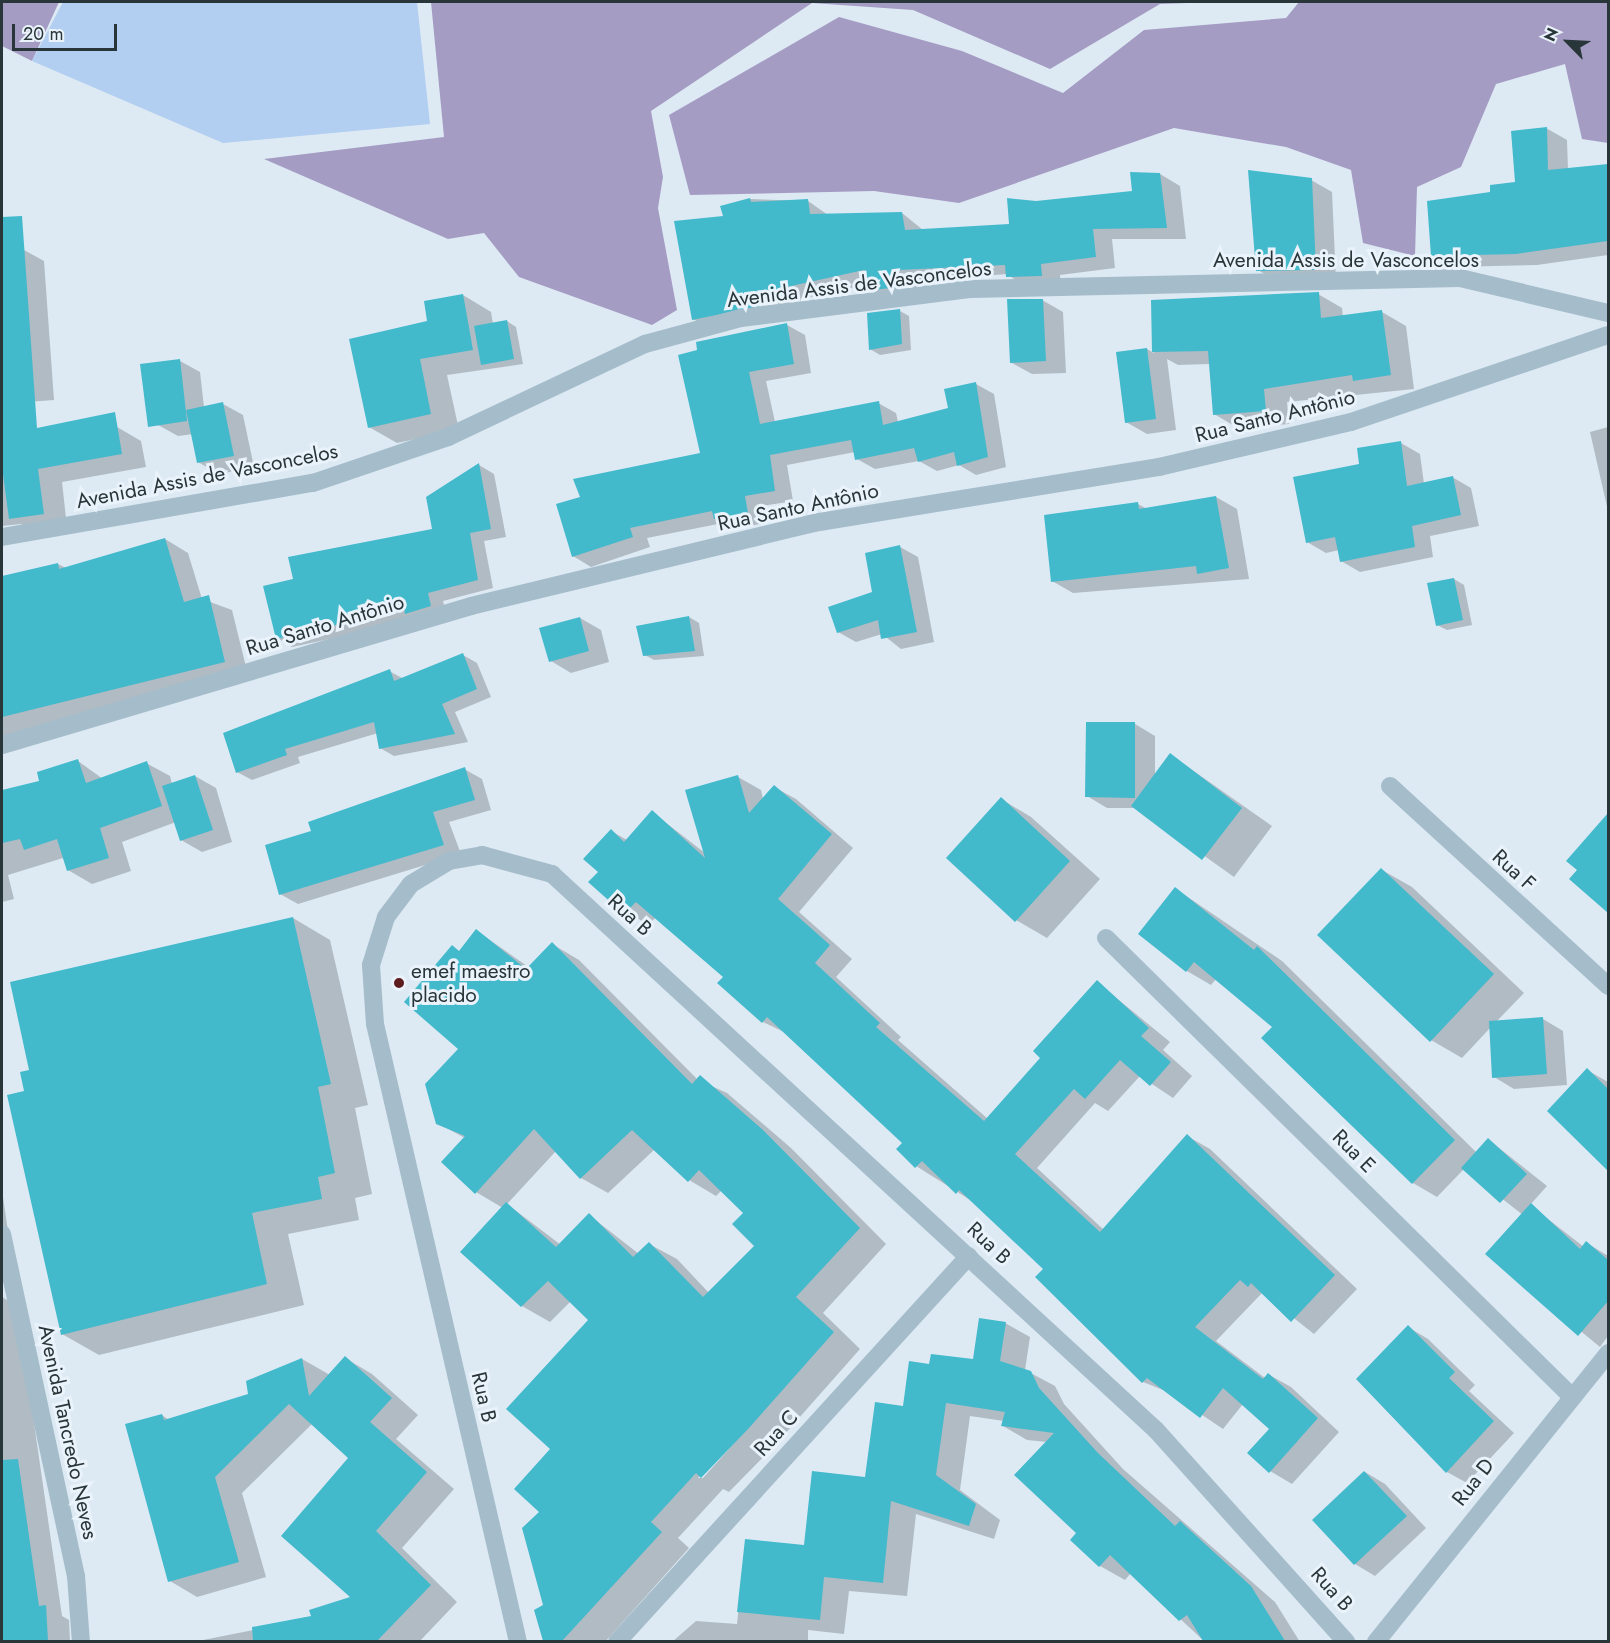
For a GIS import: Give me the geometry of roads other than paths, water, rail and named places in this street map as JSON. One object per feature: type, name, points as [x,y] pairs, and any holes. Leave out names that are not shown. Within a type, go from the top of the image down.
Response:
[{"type":"street","name":"Avenida Assis de Vasconcelos","points":[[2,537],[313,483],[448,437],[645,344],[741,318],[971,289],[1460,278],[1608,313]]},
{"type":"street","name":"Rua Santo Antônio","points":[[2,745],[471,606],[802,526],[1159,467],[1351,422],[1608,335]]},
{"type":"street","name":"Rua F","points":[[1390,786],[1608,986]]},
{"type":"street","name":"Rua B","points":[[518,1641],[375,1024],[371,966],[386,917],[411,884],[449,861],[483,855],[552,874],[1156,1430],[1346,1641]]},
{"type":"street","name":"Rua E","points":[[1106,938],[1569,1395]]},
{"type":"street","name":"Avenida Tancredo Neves","points":[[2,1234],[76,1576],[81,1641]]},
{"type":"street","name":"Rua C","points":[[617,1641],[969,1256]]},
{"type":"street","name":"Rua D","points":[[1376,1641],[1569,1395],[1608,1353]]},
{"type":"place","name":"emef maestro placido","points":[[399,983]]}]
